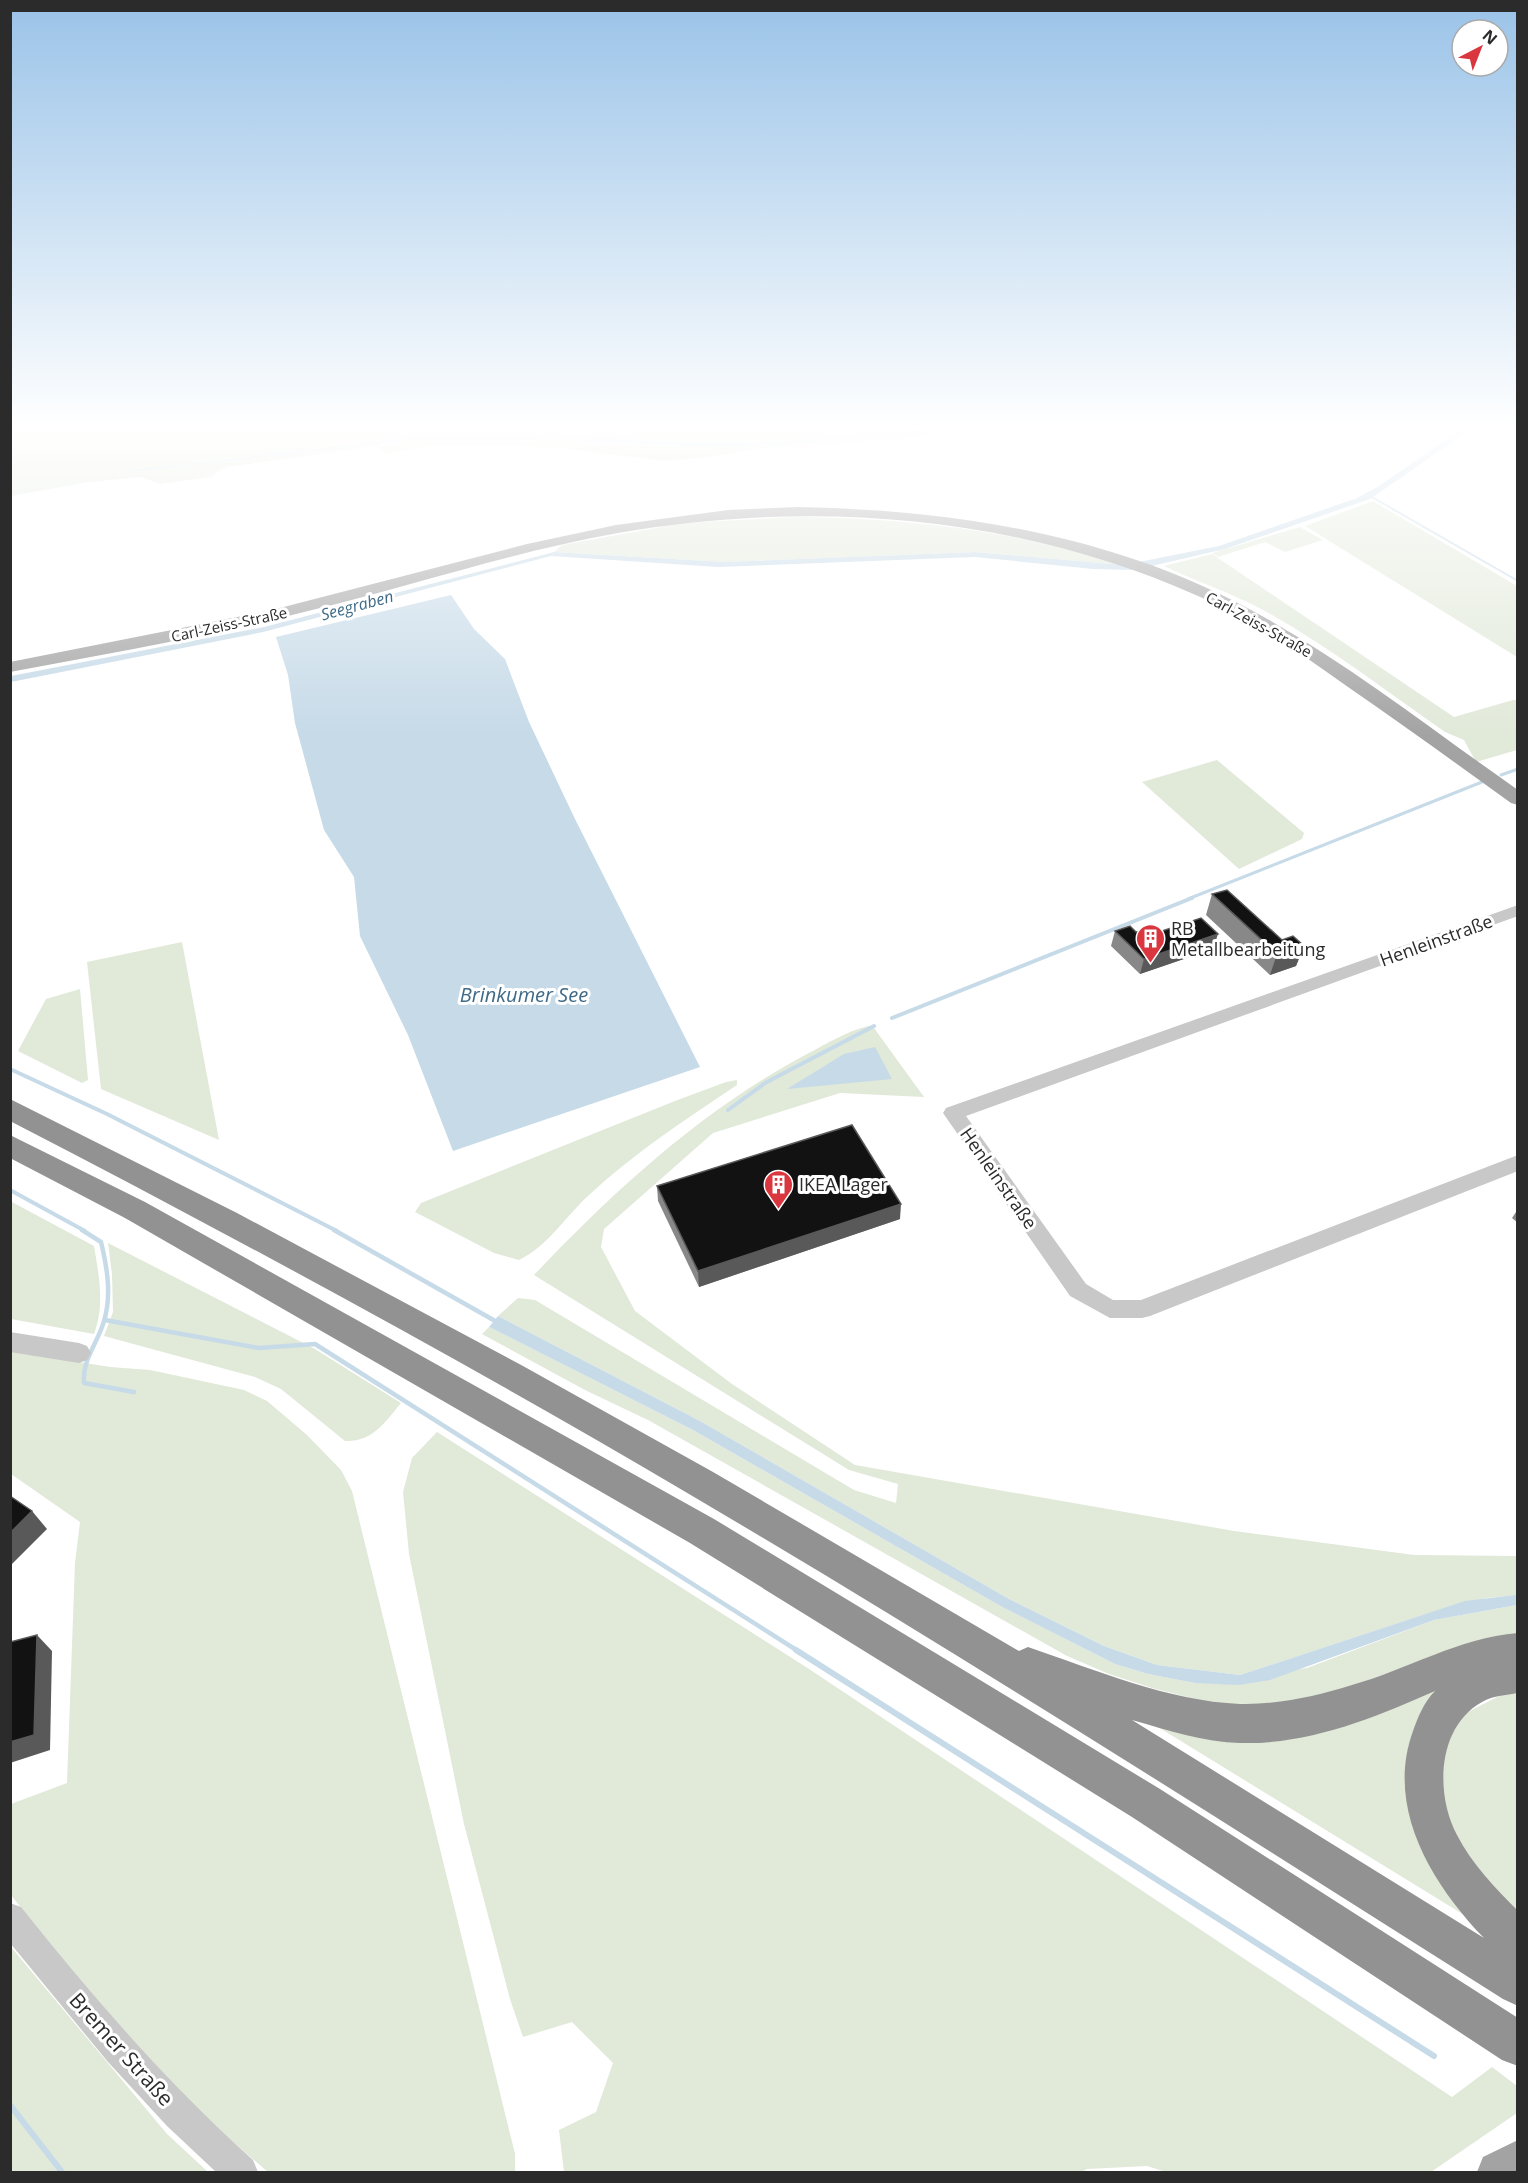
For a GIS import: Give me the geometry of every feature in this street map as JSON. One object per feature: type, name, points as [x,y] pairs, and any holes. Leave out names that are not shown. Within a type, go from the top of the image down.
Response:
[{"type":"highway","points":[[10,1109],[162,1186],[580,1414],[1166,1762],[1518,1984]]},
{"type":"highway","points":[[10,1145],[135,1210],[702,1532],[1146,1803],[1518,2044]]},
{"type":"highway","points":[[982,1651],[1163,1710],[1226,1723],[1282,1720],[1366,1700],[1479,1657],[1518,1652]]},
{"type":"highway","points":[[1518,1674],[1487,1681],[1460,1694],[1433,1729],[1423,1771],[1430,1817],[1441,1846],[1468,1889],[1518,1941]]},
{"type":"main road","name":"Carl-Zeiss-Straße","points":[[10,667],[250,620],[609,532]]},
{"type":"main road","name":"Carl-Zeiss-Straße","points":[[1008,532],[1028,535],[1126,562],[1224,602],[1285,636],[1518,799]]},
{"type":"main road","points":[[1498,2172],[1518,2161]]},
{"type":"street","name":"Henleinstraße","points":[[1518,910],[953,1113],[1078,1290],[1110,1309],[1142,1309],[1518,1163]]},
{"type":"street","points":[[10,1342],[79,1353]]},
{"type":"street","name":"Bremer Straße","points":[[10,1918],[72,1995],[148,2082],[241,2172]]},
{"type":"green space","points":[[634,532],[982,532],[1043,543],[1124,565],[975,552],[724,562],[554,552],[562,545]]},
{"type":"green space","points":[[1284,532],[1309,532],[1323,540],[1285,552],[1265,542],[1218,557],[1212,553]]},
{"type":"green space","points":[[1315,532],[1425,532],[1517,586],[1517,657]]},
{"type":"green space","points":[[1212,554],[1454,717],[1517,700],[1517,750],[1476,762],[1464,740],[1445,732],[1311,639],[1253,605],[1164,566]]},
{"type":"green space","points":[[1217,760],[1304,833],[1302,839],[1239,869],[1142,782]]},
{"type":"green space","points":[[182,942],[219,1140],[101,1089],[87,962]]},
{"type":"green space","points":[[80,989],[88,1080],[82,1083],[18,1051],[46,999]]},
{"type":"green space","points":[[869,1026],[874,1028],[924,1097],[840,1093],[713,1133],[604,1229],[601,1247],[635,1311],[732,1384],[855,1465],[1234,1531],[1414,1555],[1517,1556],[1517,1595],[1487,1598],[1426,1614],[1240,1675],[1157,1665],[1104,1646],[1009,1599],[700,1421],[498,1316],[518,1298],[535,1300],[854,1490],[896,1503],[898,1484],[849,1470],[534,1275],[628,1182],[696,1126],[768,1076],[837,1038]]},
{"type":"green space","points":[[737,1080],[737,1085],[624,1165],[589,1195],[539,1247],[519,1260],[494,1253],[415,1212],[421,1203],[675,1101]]},
{"type":"green space","points":[[10,1201],[94,1246],[100,1301],[94,1334],[11,1319]]},
{"type":"green space","points":[[108,1243],[315,1349],[401,1403],[378,1430],[363,1438],[345,1441],[281,1389],[255,1377],[104,1336],[113,1312]]},
{"type":"green space","points":[[489,1327],[693,1430],[1004,1608],[1115,1664],[1148,1674],[1195,1683],[1307,1668],[1434,1620],[1517,1605],[1517,1641],[1467,1646],[1426,1658],[1340,1692],[1261,1708],[1211,1703],[1152,1688],[1109,1674],[1067,1656],[648,1420],[585,1390],[482,1334]]},
{"type":"green space","points":[[10,1351],[110,1367],[150,1370],[244,1390],[267,1401],[307,1435],[341,1470],[352,1491],[515,2154],[515,2172],[268,2172],[197,2111],[81,1984],[11,1895],[11,1804],[67,1783],[75,1563],[80,1522],[11,1474]]},
{"type":"green space","points":[[437,1432],[806,1667],[1452,2097],[1492,2067],[1517,2086],[1517,2113],[1431,2172],[1166,2172],[1147,2166],[1087,2169],[1081,2172],[564,2172],[559,2130],[596,2112],[613,2063],[572,2022],[523,2037],[510,1999],[464,1824],[409,1554],[403,1492],[412,1458]]},
{"type":"green space","points":[[1446,1680],[1425,1706],[1408,1747],[1410,1800],[1487,1929],[1158,1727]]},
{"type":"green space","points":[[1517,1687],[1517,1928],[1469,1873],[1436,1790],[1454,1719]]},
{"type":"green space","points":[[11,1947],[167,2134],[208,2172],[11,2172]]},
{"type":"water","name":"Seegraben","points":[[1260,532],[1275,532],[1225,549],[1134,570],[1093,569],[975,557],[718,567],[551,556],[263,632],[11,682],[11,676],[264,627],[554,552],[724,562],[975,552],[1124,565],[1219,546]]},
{"type":"water","name":"Brinkumer See","points":[[451,595],[474,629],[505,659],[529,722],[575,819],[700,1067],[453,1151],[408,1035],[360,936],[354,877],[324,830],[295,723],[288,675],[276,637]]},
{"type":"water","points":[[875,1047],[892,1079],[787,1089],[844,1054]]},
{"type":"water","points":[[498,1316],[700,1421],[1009,1599],[1104,1646],[1157,1665],[1240,1675],[1465,1601],[1517,1595],[1517,1605],[1434,1620],[1270,1680],[1239,1685],[1195,1683],[1148,1674],[1115,1664],[1004,1608],[693,1430],[489,1327]]},
{"type":"building","points":[[1227,890],[1282,940],[1293,936],[1304,946],[1277,954],[1212,894]]},
{"type":"building","points":[[1201,918],[1218,934],[1144,959],[1115,931],[1130,926],[1136,932],[1141,931],[1147,936]]},
{"type":"building","name":"IKEA Lager","points":[[852,1125],[901,1204],[698,1271],[657,1186]]},
{"type":"building","points":[[10,1496],[32,1511],[10,1533]]},
{"type":"building","points":[[37,1635],[34,1735],[10,1742],[10,1642]]},
{"type":"waterway","points":[[1432,532],[1518,581]]},
{"type":"waterway","points":[[1501,775],[1518,769]]},
{"type":"waterway","points":[[1188,899],[1482,782]]},
{"type":"waterway","points":[[892,1018],[1192,898]]},
{"type":"waterway","points":[[728,1110],[765,1083],[874,1026]]},
{"type":"waterway","points":[[10,1069],[107,1114],[337,1231]]},
{"type":"waterway","points":[[10,1190],[85,1231]]},
{"type":"waterway","points":[[82,1230],[101,1242],[107,1271],[108,1291],[104,1321],[85,1366],[84,1383],[134,1392]]},
{"type":"waterway","points":[[334,1230],[497,1322]]},
{"type":"waterway","points":[[105,1320],[259,1348],[315,1344],[798,1651]]},
{"type":"waterway","points":[[796,1650],[1434,2056]]},
{"type":"waterway","points":[[10,2105],[62,2172]]},
{"type":"place","name":"RB Metallbearbeitung","points":[[1150,964]]},
{"type":"place","name":"IKEA Lager","points":[[778,1210]]}]
